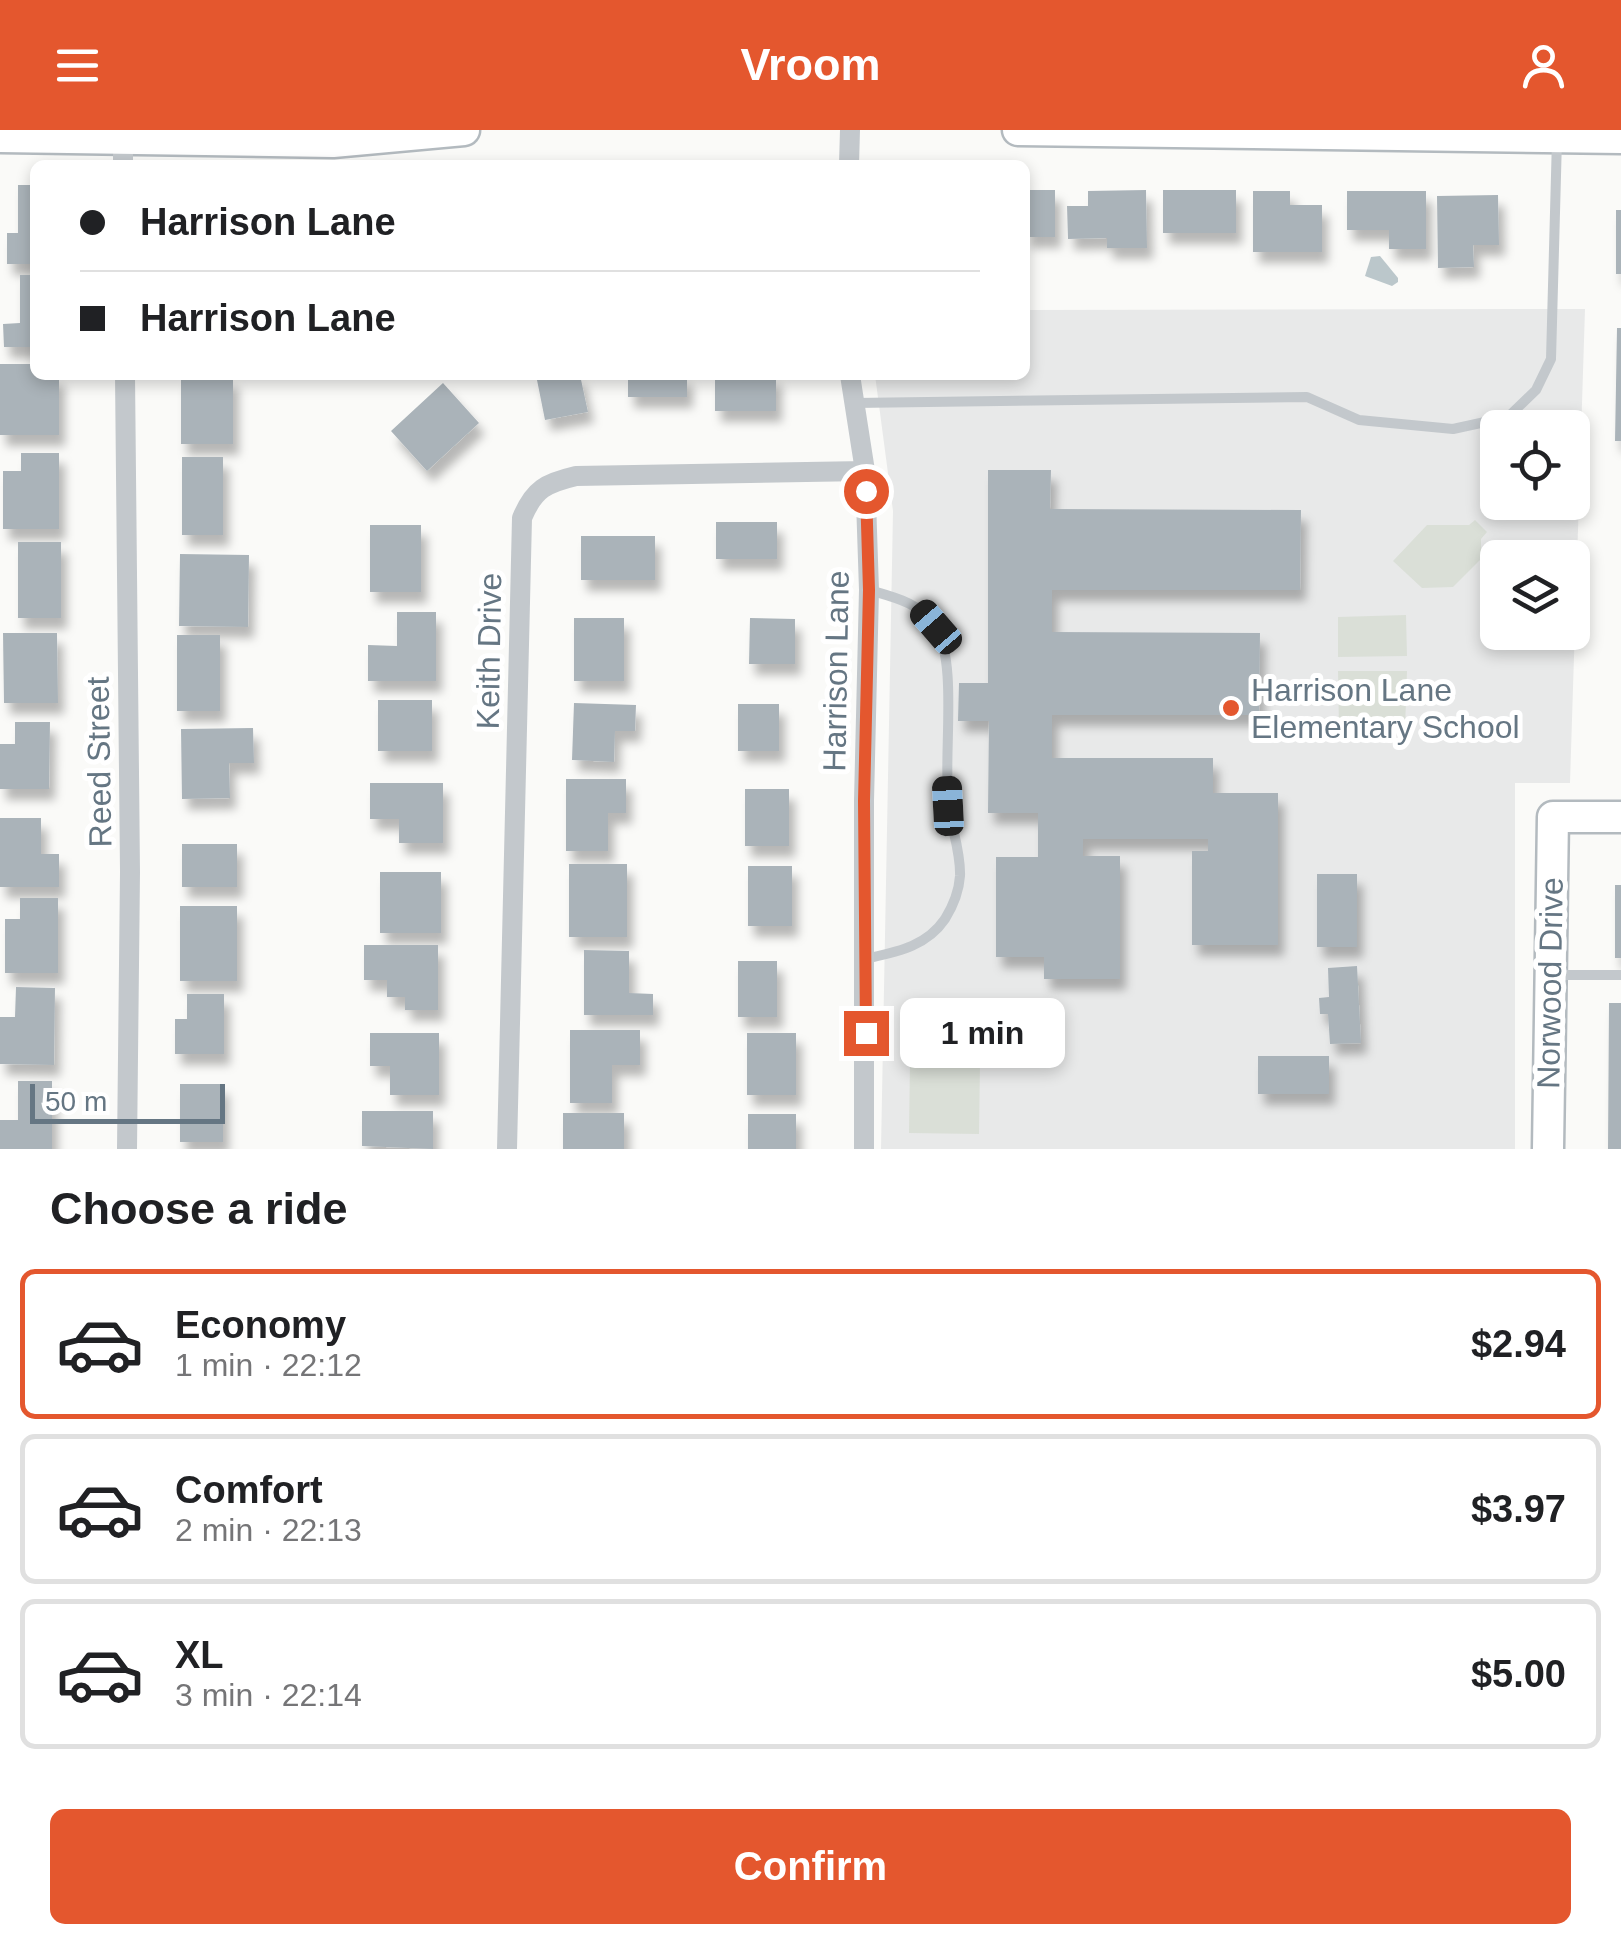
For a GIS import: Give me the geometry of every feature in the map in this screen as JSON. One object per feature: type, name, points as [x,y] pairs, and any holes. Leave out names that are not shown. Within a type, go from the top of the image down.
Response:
[{"type":"street","points":[[0,137],[123,145],[333,142],[464,130]]},
{"type":"street","points":[[849,160],[850,130]]},
{"type":"street","points":[[1018,130],[1557,134],[1621,138]]},
{"type":"street","name":"Reed Street","points":[[125,380],[130,872],[126,1149]]},
{"type":"street","name":"Harrison Lane","points":[[851,380],[865,470],[869,590],[864,801],[864,1149]]},
{"type":"street","name":"Keith Drive","points":[[507,1149],[522,518],[531,496],[544,484],[576,476],[865,470]]},
{"type":"street","name":"Norwood Drive","points":[[1548,1149],[1552,817],[1621,817]]},
{"type":"lane","points":[[854,403],[1307,397],[1359,420],[1453,428],[1508,417],[1536,390],[1551,359],[1557,134]]},
{"type":"lane","points":[[866,959],[909,949],[930,937],[956,898],[960,875],[948,806],[944,652],[936,627],[922,612],[901,599],[869,590]]},
{"type":"lane","points":[[1550,974],[1621,975]]},
{"type":"shaded area","points":[[1380,256],[1398,278],[1392,286],[1365,276],[1371,257]]},
{"type":"shaded area","name":"Harrison Lane Elementary School","points":[[1585,309],[1582,410],[1480,410],[1480,520],[1578,520],[1578,540],[1480,540],[1480,650],[1574,650],[1570,783],[1515,783],[1515,1149],[881,1149],[893,511],[876,380],[1030,380],[1030,310]]},
{"type":"shaded area","points":[[1475,520],[1487,532],[1480,540],[1480,560],[1453,587],[1422,588],[1393,561],[1427,525],[1469,525]]},
{"type":"shaded area","points":[[1406,615],[1407,656],[1338,657],[1338,617]]},
{"type":"shaded area","points":[[1338,671],[1407,671],[1405,729],[1339,730]]},
{"type":"shaded area","points":[[910,1062],[980,1063],[979,1134],[909,1133]]},
{"type":"building","points":[[18,185],[30,185],[30,264],[7,264],[7,233],[18,233]]},
{"type":"building","points":[[1030,190],[1055,190],[1055,237],[1030,237]]},
{"type":"building","points":[[1146,190],[1147,248],[1107,248],[1107,238],[1068,239],[1067,206],[1088,206],[1088,191]]},
{"type":"building","points":[[1163,190],[1236,190],[1236,233],[1163,233]]},
{"type":"building","points":[[1253,191],[1290,191],[1290,205],[1322,205],[1322,252],[1253,252]]},
{"type":"building","points":[[1347,191],[1426,191],[1426,249],[1389,249],[1389,230],[1347,230]]},
{"type":"building","points":[[1498,195],[1499,245],[1473,245],[1474,267],[1438,268],[1437,196]]},
{"type":"building","points":[[1616,210],[1621,210],[1621,274],[1616,274]]},
{"type":"building","points":[[20,275],[30,275],[30,347],[4,347],[3,324],[20,323]]},
{"type":"building","points":[[1617,328],[1621,328],[1621,441],[1615,441]]},
{"type":"building","points":[[0,364],[30,364],[30,380],[59,380],[59,435],[0,435]]},
{"type":"building","points":[[181,380],[233,380],[233,444],[181,444]]},
{"type":"building","points":[[537,380],[581,380],[588,412],[545,420]]},
{"type":"building","points":[[628,380],[687,380],[687,397],[628,397]]},
{"type":"building","points":[[715,380],[776,380],[776,411],[715,411]]},
{"type":"building","points":[[443,383],[479,423],[427,471],[391,431]]},
{"type":"building","points":[[21,453],[59,453],[59,529],[3,529],[3,471],[21,471]]},
{"type":"building","points":[[182,457],[223,457],[223,535],[182,535]]},
{"type":"building","points":[[988,470],[1051,470],[1050,509],[1301,510],[1300,590],[1052,590],[1052,632],[1260,633],[1259,715],[1052,715],[1052,758],[1213,758],[1213,793],[1278,793],[1278,945],[1192,945],[1192,851],[1208,851],[1208,839],[1083,839],[1083,856],[1120,856],[1120,979],[1044,979],[1044,957],[996,957],[996,857],[1038,857],[1038,813],[988,813],[989,721],[958,721],[959,683],[988,683]]},
{"type":"building","points":[[716,522],[777,522],[777,559],[716,559]]},
{"type":"building","points":[[370,525],[421,525],[421,592],[370,592]]},
{"type":"building","points":[[581,536],[655,536],[655,580],[581,580]]},
{"type":"building","points":[[18,542],[61,542],[61,618],[18,618]]},
{"type":"building","points":[[180,554],[249,555],[248,627],[179,626]]},
{"type":"building","points":[[397,612],[436,612],[436,681],[368,681],[368,645],[397,646]]},
{"type":"building","points":[[574,618],[624,618],[624,681],[574,681]]},
{"type":"building","points":[[750,618],[795,619],[795,664],[749,664]]},
{"type":"building","points":[[3,633],[57,633],[58,703],[4,703]]},
{"type":"building","points":[[177,635],[220,635],[220,711],[177,711]]},
{"type":"building","points":[[378,700],[432,700],[432,751],[378,751]]},
{"type":"building","points":[[574,703],[636,705],[635,731],[615,731],[614,762],[572,760]]},
{"type":"building","points":[[738,704],[779,704],[779,751],[738,751]]},
{"type":"building","points":[[15,722],[50,722],[49,789],[0,789],[0,744],[15,744]]},
{"type":"building","points":[[253,728],[254,763],[229,763],[230,798],[182,799],[181,729]]},
{"type":"building","points":[[566,779],[626,779],[626,813],[608,813],[608,851],[566,851]]},
{"type":"building","points":[[370,783],[443,783],[443,843],[399,843],[399,819],[370,819]]},
{"type":"building","points":[[745,789],[789,789],[789,846],[745,846]]},
{"type":"building","points":[[0,818],[41,818],[41,854],[59,854],[59,887],[0,887]]},
{"type":"building","points":[[182,844],[237,844],[237,887],[182,887]]},
{"type":"building","points":[[569,864],[627,864],[627,937],[569,937]]},
{"type":"building","points":[[748,866],[792,866],[792,926],[748,926]]},
{"type":"building","points":[[380,872],[441,872],[441,933],[380,933]]},
{"type":"building","points":[[1317,874],[1357,874],[1357,947],[1317,947]]},
{"type":"building","points":[[1615,885],[1621,885],[1621,958],[1615,958]]},
{"type":"building","points":[[20,898],[58,898],[58,973],[5,973],[5,919],[20,919]]},
{"type":"building","points":[[180,906],[237,906],[237,981],[180,981]]},
{"type":"building","points":[[364,945],[438,945],[438,1010],[405,1010],[405,997],[387,997],[387,980],[364,980]]},
{"type":"building","points":[[584,950],[629,951],[629,993],[653,994],[653,1015],[584,1015]]},
{"type":"building","points":[[738,961],[777,961],[777,1017],[738,1017]]},
{"type":"building","points":[[1357,966],[1361,1043],[1330,1044],[1328,1014],[1320,1014],[1319,998],[1329,997],[1328,968]]},
{"type":"building","points":[[16,987],[55,988],[54,1065],[0,1064],[0,1017],[15,1017]]},
{"type":"building","points":[[187,994],[224,994],[224,1054],[175,1054],[175,1019],[187,1019]]},
{"type":"building","points":[[1609,1003],[1621,1003],[1621,1149],[1608,1149]]},
{"type":"building","points":[[570,1030],[640,1030],[640,1065],[612,1065],[612,1103],[570,1103]]},
{"type":"building","points":[[370,1033],[439,1033],[439,1095],[390,1095],[390,1066],[370,1066]]},
{"type":"building","points":[[747,1033],[796,1033],[796,1095],[747,1095]]},
{"type":"building","points":[[1258,1056],[1329,1056],[1329,1094],[1258,1094]]},
{"type":"building","points":[[18,1081],[52,1081],[52,1149],[0,1149],[0,1120],[18,1120]]},
{"type":"building","points":[[180,1084],[223,1084],[223,1142],[180,1142]]},
{"type":"building","points":[[362,1111],[433,1111],[433,1149],[362,1146]]},
{"type":"building","points":[[563,1113],[624,1113],[624,1149],[563,1149]]},
{"type":"building","points":[[748,1114],[796,1114],[796,1149],[748,1149]]},
{"type":"place","name":"Harrison Lane Elementary School","points":[[1231,708]]},
{"type":"route","points":[[866,491],[866,1033]]}]
